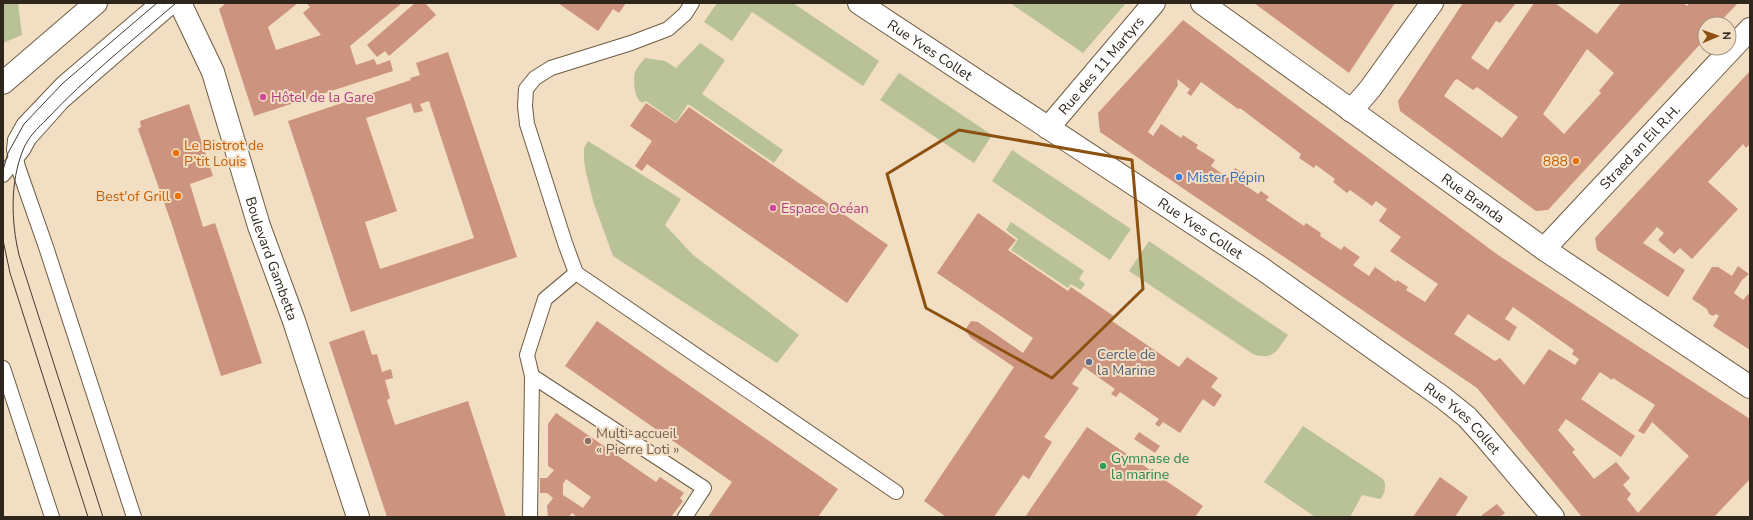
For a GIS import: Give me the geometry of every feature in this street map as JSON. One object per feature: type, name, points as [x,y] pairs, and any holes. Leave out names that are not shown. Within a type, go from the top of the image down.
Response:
[{"type":"street","points":[[3,83],[96,3]]},
{"type":"street","name":"Boulevard Gambetta","points":[[180,3],[213,72],[260,226],[294,321],[358,517]]},
{"type":"street","name":"Rue Yves Collet","points":[[859,3],[1261,268],[1442,397],[1466,417],[1521,480]]},
{"type":"street","name":"Rue des 11 Martyrs","points":[[1048,128],[1154,3]]},
{"type":"street","name":"Rue Branda","points":[[1202,3],[1544,249],[1750,386]]},
{"type":"street","points":[[1351,111],[1370,89],[1432,3]]},
{"type":"street","name":"Straed an Eil R.H.","points":[[1544,249],[1750,29]]},
{"type":"street","points":[[1521,480],[1545,517]]},
{"type":"street","points":[[1521,480],[1553,517]]},
{"type":"lane","points":[[134,517],[15,158],[15,140],[24,124],[64,83],[157,3]]},
{"type":"lane","points":[[3,175],[15,158],[23,150],[29,139],[62,102],[176,3]]},
{"type":"lane","points":[[692,3],[685,14],[668,29],[631,43],[551,68],[535,78],[526,89],[525,106],[527,124],[576,273],[896,492]]},
{"type":"lane","points":[[530,517],[532,376],[527,355],[545,299],[576,273]]},
{"type":"lane","points":[[3,368],[52,517]]},
{"type":"lane","points":[[532,376],[704,488],[685,517]]},
{"type":"highlighted area","points":[[959,130],[1132,160],[1143,289],[1052,378],[926,308],[887,174]]},
{"type":"green space","points":[[3,3],[18,3],[22,35],[3,43]]},
{"type":"green space","points":[[717,3],[793,3],[879,61],[863,86],[752,12],[732,41],[704,22]]},
{"type":"green space","points":[[1010,3],[1126,3],[1083,53]]},
{"type":"green space","points":[[700,43],[725,60],[702,94],[783,150],[774,163],[688,104],[676,122],[646,101],[642,103],[639,101],[634,84],[635,72],[645,58],[665,61],[676,68]]},
{"type":"green space","points":[[899,73],[992,135],[974,163],[880,100]]},
{"type":"green space","points":[[588,141],[681,199],[665,225],[693,255],[799,335],[777,363],[613,256],[594,204],[586,173],[584,148]]},
{"type":"green space","points":[[1012,150],[1131,229],[1110,260],[992,181]]},
{"type":"green space","points":[[1011,222],[1084,271],[1079,279],[1085,284],[1081,290],[1071,284],[1068,288],[1011,250],[1018,239],[1006,230]]},
{"type":"green space","points":[[1149,241],[1288,335],[1278,349],[1274,353],[1266,356],[1253,354],[1129,271]]},
{"type":"green space","points":[[1303,426],[1383,479],[1385,486],[1382,497],[1380,499],[1362,495],[1350,517],[1315,517],[1264,482]]},
{"type":"building","points":[[226,3],[298,3],[268,27],[276,50],[321,35],[303,13],[310,7],[306,3],[402,3],[350,46],[356,65],[374,59],[377,65],[390,60],[393,71],[254,116],[219,9]]},
{"type":"building","points":[[415,3],[425,3],[436,15],[389,56],[385,51],[377,57],[367,45]]},
{"type":"building","points":[[558,3],[626,3],[619,13],[613,9],[598,31]]},
{"type":"building","points":[[1254,3],[1395,3],[1349,73]]},
{"type":"building","points":[[1463,3],[1516,3],[1500,23],[1496,21],[1471,58],[1488,70],[1534,3],[1555,3],[1597,34],[1621,3],[1684,3],[1687,6],[1689,3],[1738,3],[1726,16],[1697,16],[1697,48],[1548,210],[1536,211],[1400,111],[1398,101]],"holes":[[[1587,49],[1614,73],[1599,91],[1601,93],[1564,134],[1543,114]],[[1457,79],[1473,90],[1477,87],[1518,117],[1502,138],[1444,96]]]},
{"type":"building","points":[[1183,20],[1498,255],[1750,419],[1750,479],[1714,517],[1582,517],[1477,388],[1100,132],[1098,113]],"holes":[[[1177,79],[1190,89],[1187,93],[1191,96],[1201,82],[1238,109],[1240,108],[1301,154],[1299,158],[1314,168],[1316,165],[1335,179],[1333,182],[1347,193],[1350,190],[1372,206],[1376,201],[1387,209],[1379,221],[1401,237],[1390,251],[1438,284],[1425,302],[1406,290],[1408,287],[1397,280],[1396,282],[1375,267],[1369,276],[1353,265],[1360,257],[1344,246],[1341,250],[1320,236],[1321,233],[1306,223],[1304,226],[1266,200],[1269,197],[1261,191],[1258,194],[1242,183],[1247,176],[1235,168],[1228,178],[1211,166],[1215,160],[1196,148],[1198,145],[1183,135],[1181,138],[1161,124],[1153,136],[1148,132],[1178,85]],[[1513,307],[1574,350],[1572,354],[1579,359],[1575,365],[1549,349],[1524,385],[1500,358],[1495,361],[1454,334],[1468,314],[1509,341],[1517,327],[1505,319]],[[1600,372],[1612,380],[1613,378],[1655,405],[1638,431],[1644,434],[1652,422],[1689,456],[1638,513],[1627,499],[1631,494],[1623,485],[1630,478],[1616,462],[1594,479],[1572,452],[1575,450],[1558,430],[1566,419],[1621,457],[1635,436],[1581,399]]]},
{"type":"building","points":[[448,52],[517,257],[351,312],[288,121],[411,80],[410,78],[420,75],[416,63]],"holes":[[[429,101],[474,238],[380,269],[365,222],[397,211],[366,118],[411,103],[414,113],[423,111],[420,104]]]},
{"type":"building","points":[[1750,71],[1750,144],[1746,148],[1743,144],[1708,182],[1738,209],[1692,259],[1680,248],[1674,254],[1658,240],[1664,233],[1657,227],[1643,243],[1685,270],[1668,297],[1597,250],[1595,238]]},
{"type":"building","name":"Espace Océan","points":[[646,103],[676,123],[689,107],[888,245],[847,303],[647,164],[642,171],[635,166],[652,141],[630,126]]},
{"type":"building","points":[[189,104],[213,176],[190,184],[203,227],[215,223],[262,363],[221,376],[171,222],[138,129],[141,127],[140,121]]},
{"type":"building","name":"Cercle de la Marine","points":[[978,213],[1016,240],[1008,250],[1068,291],[1071,287],[1115,317],[1112,321],[1179,367],[1187,357],[1218,378],[1211,387],[1222,395],[1214,407],[1203,399],[1180,433],[1163,422],[1159,427],[1155,424],[1159,419],[1120,392],[1116,397],[1111,394],[1115,389],[1084,367],[1072,384],[1079,388],[1044,437],[1052,442],[1029,479],[1023,475],[994,517],[946,517],[924,501],[1014,367],[971,338],[965,330],[971,321],[978,322],[1023,353],[1033,338],[937,273]]},
{"type":"building","points":[[1738,266],[1749,274],[1742,280],[1734,293],[1743,300],[1748,294],[1750,295],[1750,350],[1713,326],[1719,316],[1716,314],[1713,316],[1709,314],[1707,309],[1692,299],[1712,267],[1718,267],[1732,276]]},
{"type":"building","points":[[597,321],[838,489],[818,517],[708,517],[732,482],[565,366]]},
{"type":"building","points":[[364,330],[372,355],[377,354],[382,372],[391,369],[393,378],[385,380],[390,398],[387,400],[395,425],[468,401],[506,517],[387,517],[329,342]]},
{"type":"building","points":[[556,413],[656,482],[660,477],[684,493],[680,498],[683,501],[671,517],[577,517],[572,513],[569,517],[548,517],[547,506],[553,498],[547,493],[540,493],[540,478],[547,478],[554,470],[548,466],[548,424]],"holes":[[[566,479],[591,497],[583,508],[563,495],[563,484]]]},
{"type":"building","name":"Gymnase de la marine","points":[[1087,427],[1203,506],[1195,517],[1025,517]]},
{"type":"building","points":[[1139,432],[1160,446],[1155,453],[1134,439]]},
{"type":"building","points":[[1440,477],[1468,497],[1455,517],[1413,517]]},
{"type":"building","points":[[1497,504],[1505,513],[1500,517],[1482,517],[1482,515]]},
{"type":"tram line","points":[[3,170],[8,153],[24,124],[63,83],[157,3]]},
{"type":"tram line","points":[[103,517],[19,255],[14,229],[14,188],[23,150],[30,137],[37,129],[62,103],[176,3]]},
{"type":"tram line","points":[[3,240],[10,273],[88,517]]},
{"type":"place","name":"Hôtel de la Gare","points":[[263,97]]},
{"type":"place","name":"Le Bistrot de P’tit Louis","points":[[176,153]]},
{"type":"place","name":"888","points":[[1576,161]]},
{"type":"place","name":"Mister Pépin","points":[[1179,177]]},
{"type":"place","name":"Best'of Grill","points":[[178,196]]},
{"type":"place","name":"Espace Océan","points":[[773,208]]},
{"type":"place","name":"Cercle de la Marine","points":[[1089,362]]},
{"type":"place","name":"Multi-accueil « Pierre Loti »","points":[[588,441]]},
{"type":"place","name":"Gymnase de la marine","points":[[1103,466]]}]
